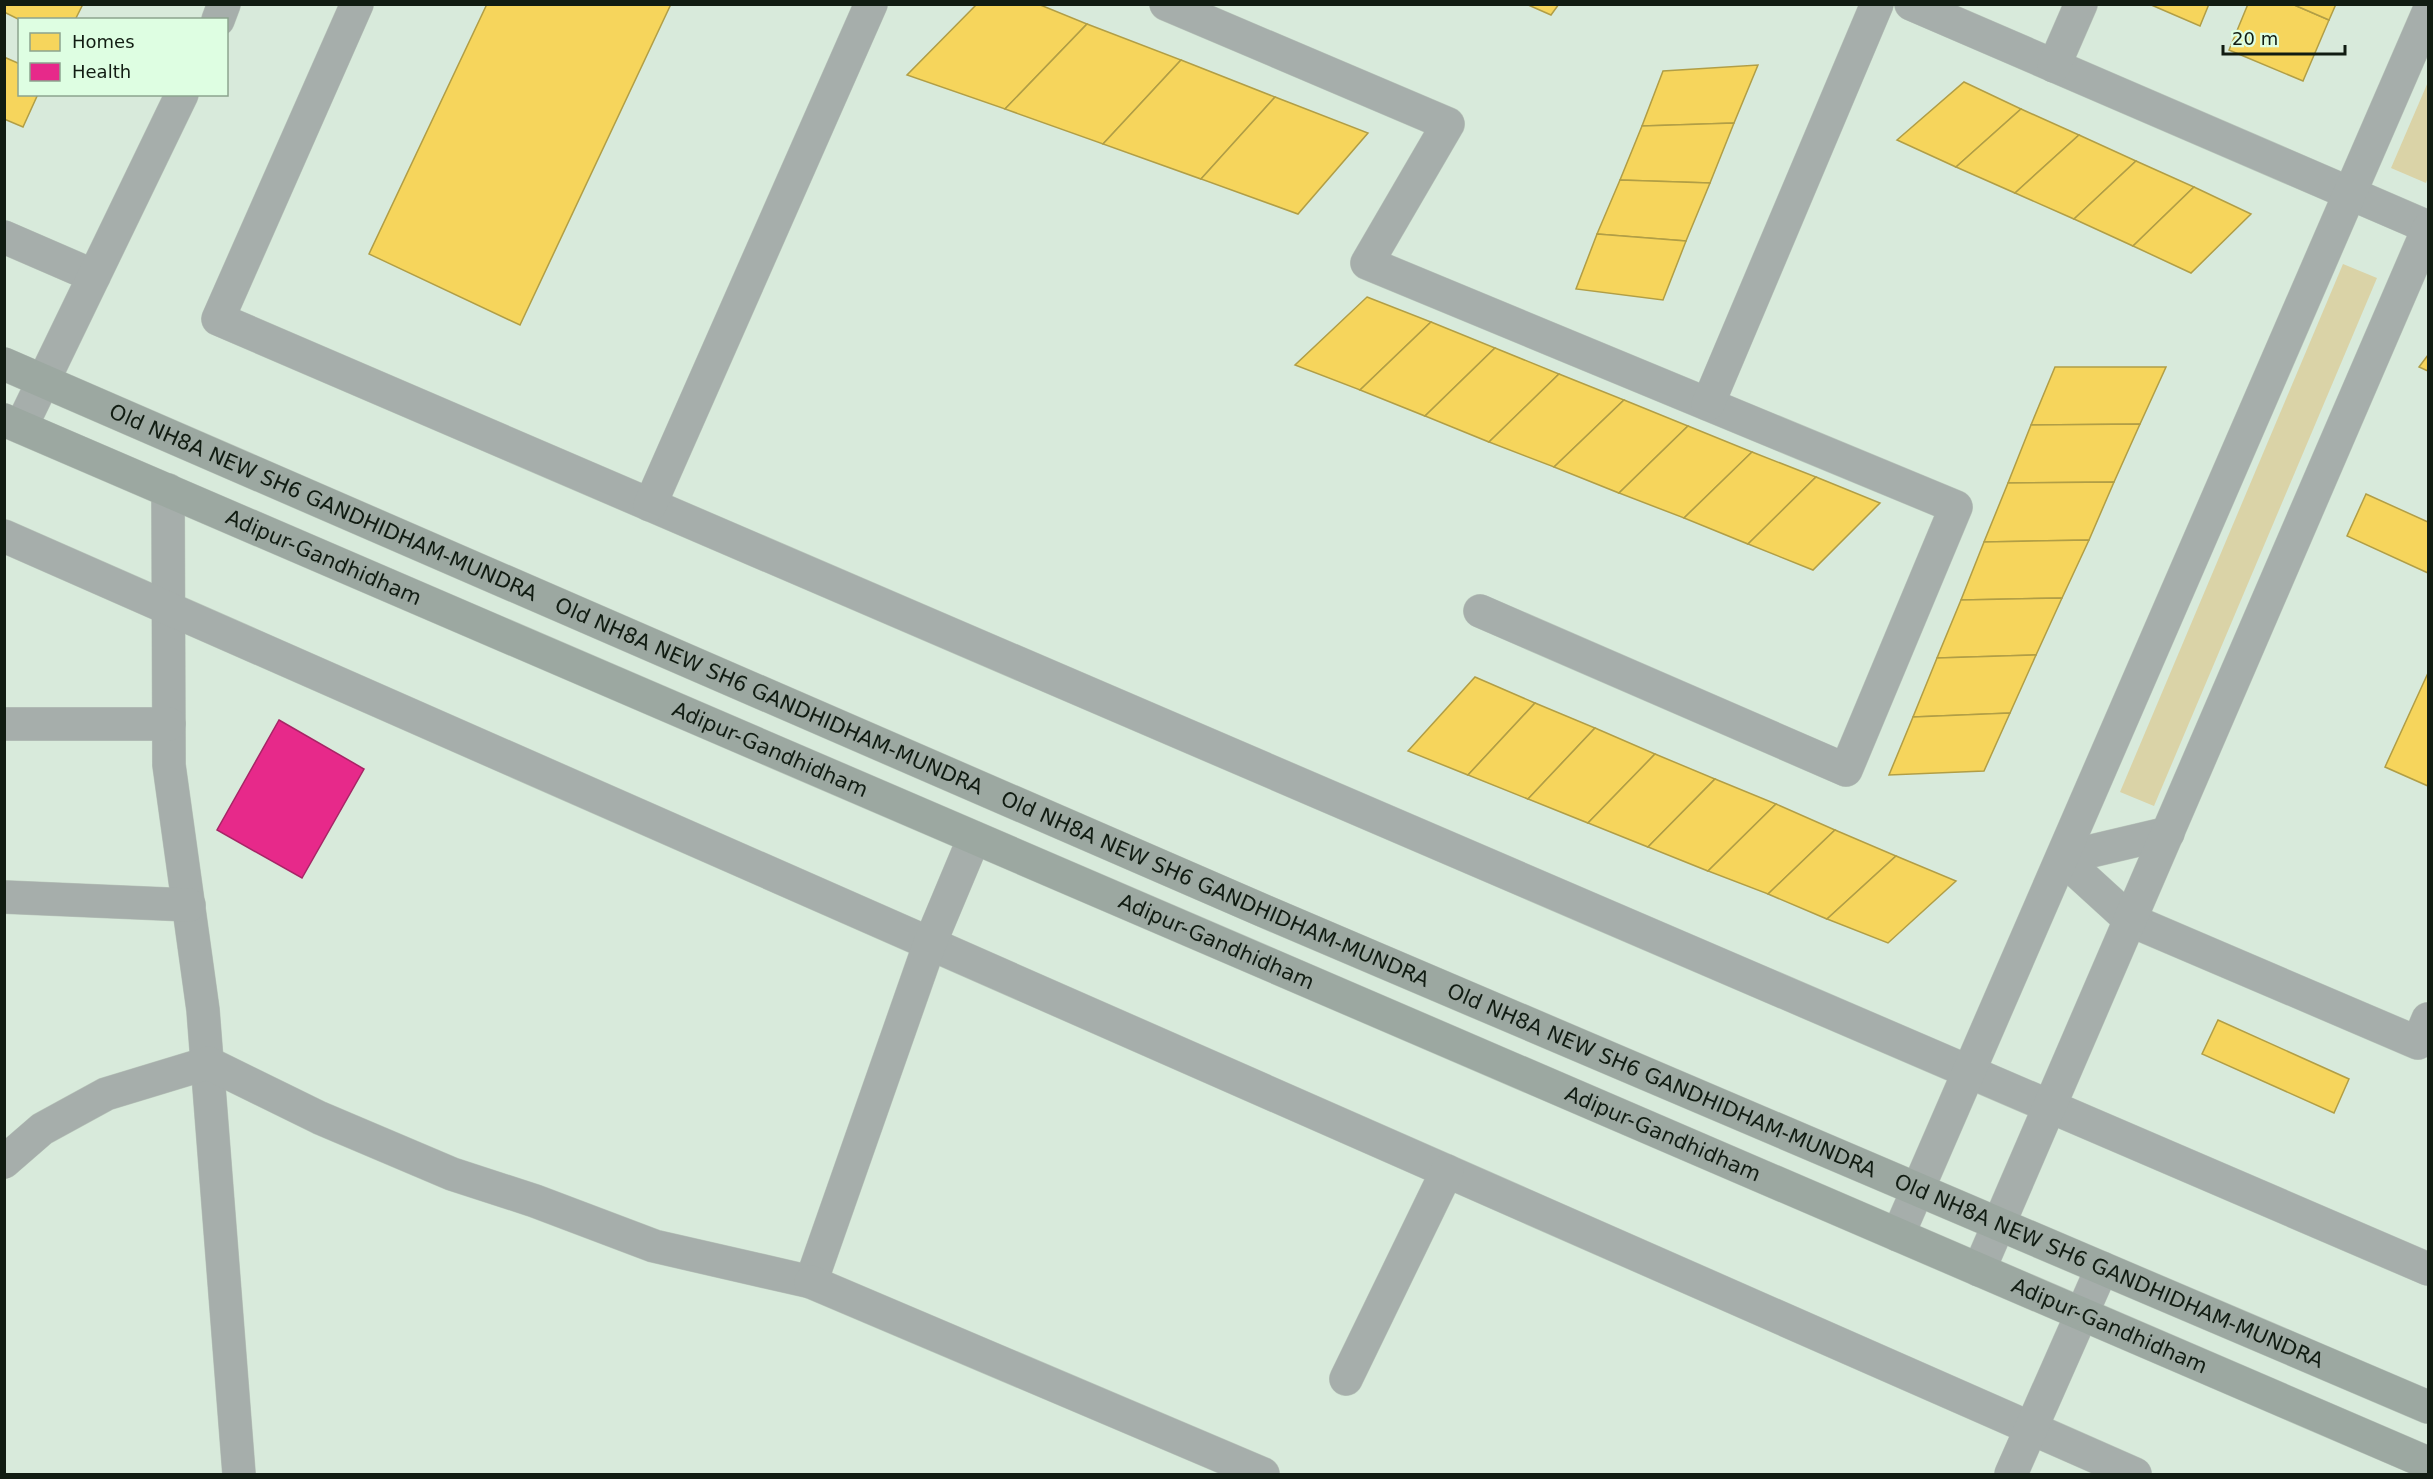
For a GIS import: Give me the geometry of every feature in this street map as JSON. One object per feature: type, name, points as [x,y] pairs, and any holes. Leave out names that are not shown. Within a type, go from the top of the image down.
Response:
[{"type":"main road","name":"Old NH8A NEW SH6 GANDHIDHAM-MUNDRA","points":[[4,364],[1264,910],[2428,1407]]},
{"type":"main road","name":"Adipur-Gandhidham","points":[[13,423],[2428,1463]]},
{"type":"street","points":[[357,4],[218,319],[2428,1269]]},
{"type":"street","points":[[650,505],[871,4]]},
{"type":"street","points":[[1166,4],[1448,123],[1367,263],[1956,507],[1846,770],[1480,611]]},
{"type":"street","points":[[1708,404],[1877,4]]},
{"type":"street","points":[[1911,4],[2428,228],[1979,1270]]},
{"type":"street","points":[[2054,66],[2081,4]]},
{"type":"street","points":[[1898,1235],[2428,13]]},
{"type":"street","points":[[13,423],[43,381],[181,96]]},
{"type":"street","points":[[4,237],[94,276]]},
{"type":"street","points":[[168,490],[169,765],[203,1010],[239,1474]]},
{"type":"street","points":[[4,536],[2135,1474]]},
{"type":"street","points":[[4,724],[169,724]]},
{"type":"street","points":[[2062,858],[2168,833]]},
{"type":"street","points":[[811,1282],[930,943],[974,838]]},
{"type":"street","points":[[2062,858],[2130,920],[2418,1042],[2428,1019]]},
{"type":"street","points":[[4,897],[189,905]]},
{"type":"street","points":[[4,1162],[42,1130],[106,1094],[208,1063],[320,1118],[452,1174],[535,1201],[654,1246],[811,1282],[1263,1474]]},
{"type":"street","points":[[1346,1379],[1447,1171]]},
{"type":"street","points":[[2012,1474],[2102,1268]]},
{"type":"shaded area","points":[[2428,82],[2428,177],[2426,183],[2391,168]]},
{"type":"shaded area","points":[[2343,264],[2377,278],[2154,806],[2120,792]]},
{"type":"building: Homes","points":[[4,4],[83,4],[76,18],[18,19],[4,12]]},
{"type":"building: Homes","points":[[487,4],[671,4],[520,325],[369,254]]},
{"type":"building: Homes","points":[[977,4],[1038,4],[1087,24],[1005,109],[907,75]]},
{"type":"building: Homes","points":[[1526,4],[1559,4],[1551,15]]},
{"type":"building: Homes","points":[[2149,4],[2209,4],[2200,26]]},
{"type":"building: Homes","points":[[2248,4],[2292,4],[2329,20],[2303,81],[2229,50]]},
{"type":"building: Homes","points":[[2292,4],[2336,4],[2329,20]]},
{"type":"building: Homes","points":[[1087,24],[1181,60],[1103,144],[1005,109]]},
{"type":"building: Homes","points":[[4,57],[18,63],[18,96],[37,96],[23,127],[4,119]]},
{"type":"building: Homes","points":[[1181,60],[1275,97],[1201,179],[1103,144]]},
{"type":"building: Homes","points":[[1758,65],[1734,123],[1642,126],[1663,71]]},
{"type":"building: Homes","points":[[1964,82],[2021,109],[1956,167],[1897,140]]},
{"type":"building: Homes","points":[[1275,97],[1368,133],[1298,214],[1201,179]]},
{"type":"building: Homes","points":[[2021,109],[2079,135],[2015,193],[1956,167]]},
{"type":"building: Homes","points":[[1734,123],[1710,183],[1620,180],[1642,126]]},
{"type":"building: Homes","points":[[2079,135],[2136,161],[2074,219],[2015,193]]},
{"type":"building: Homes","points":[[2136,161],[2194,187],[2133,246],[2074,219]]},
{"type":"building: Homes","points":[[1620,180],[1710,183],[1686,241],[1597,234]]},
{"type":"building: Homes","points":[[2194,187],[2251,214],[2191,273],[2133,246]]},
{"type":"building: Homes","points":[[1597,234],[1686,241],[1663,300],[1576,289]]},
{"type":"building: Homes","points":[[1367,297],[1431,322],[1360,390],[1295,365]]},
{"type":"building: Homes","points":[[1431,322],[1495,348],[1425,416],[1360,390]]},
{"type":"building: Homes","points":[[1495,348],[1559,374],[1489,442],[1425,416]]},
{"type":"building: Homes","points":[[2428,355],[2428,371],[2419,367]]},
{"type":"building: Homes","points":[[2055,367],[2166,367],[2140,424],[2031,425]]},
{"type":"building: Homes","points":[[1559,374],[1624,400],[1554,467],[1489,442]]},
{"type":"building: Homes","points":[[1624,400],[1688,426],[1619,493],[1554,467]]},
{"type":"building: Homes","points":[[2140,424],[2114,482],[2008,483],[2031,425]]},
{"type":"building: Homes","points":[[1688,426],[1752,452],[1684,518],[1619,493]]},
{"type":"building: Homes","points":[[1752,452],[1816,477],[1748,544],[1684,518]]},
{"type":"building: Homes","points":[[1816,477],[1880,503],[1813,570],[1748,544]]},
{"type":"building: Homes","points":[[2114,482],[2089,540],[1984,542],[2008,483]]},
{"type":"building: Homes","points":[[2366,494],[2428,522],[2428,573],[2347,536]]},
{"type":"building: Homes","points":[[2089,540],[2062,598],[1961,600],[1984,542]]},
{"type":"building: Homes","points":[[2062,598],[2036,655],[1937,658],[1961,600]]},
{"type":"building: Homes","points":[[2036,655],[2010,713],[1913,717],[1937,658]]},
{"type":"building: Homes","points":[[2428,673],[2428,786],[2385,767]]},
{"type":"building: Homes","points":[[1475,677],[1535,703],[1468,775],[1408,751]]},
{"type":"building: Homes","points":[[1535,703],[1595,728],[1528,799],[1468,775]]},
{"type":"building: Homes","points":[[2010,713],[1984,771],[1889,775],[1913,717]]},
{"type":"building: Homes","points":[[1595,728],[1655,754],[1588,823],[1528,799]]},
{"type":"building: Homes","points":[[1655,754],[1715,779],[1648,847],[1588,823]]},
{"type":"building: Homes","points":[[1715,779],[1776,804],[1708,871],[1648,847]]},
{"type":"building: Homes","points":[[1776,804],[1835,830],[1768,894],[1708,871]]},
{"type":"building: Homes","points":[[1835,830],[1896,856],[1827,919],[1768,894]]},
{"type":"building: Homes","points":[[1896,856],[1956,881],[1888,943],[1827,919]]},
{"type":"building: Homes","points":[[2218,1020],[2349,1079],[2334,1113],[2202,1054]]},
{"type":"building: Health","points":[[279,720],[364,769],[302,878],[217,830]]}]
